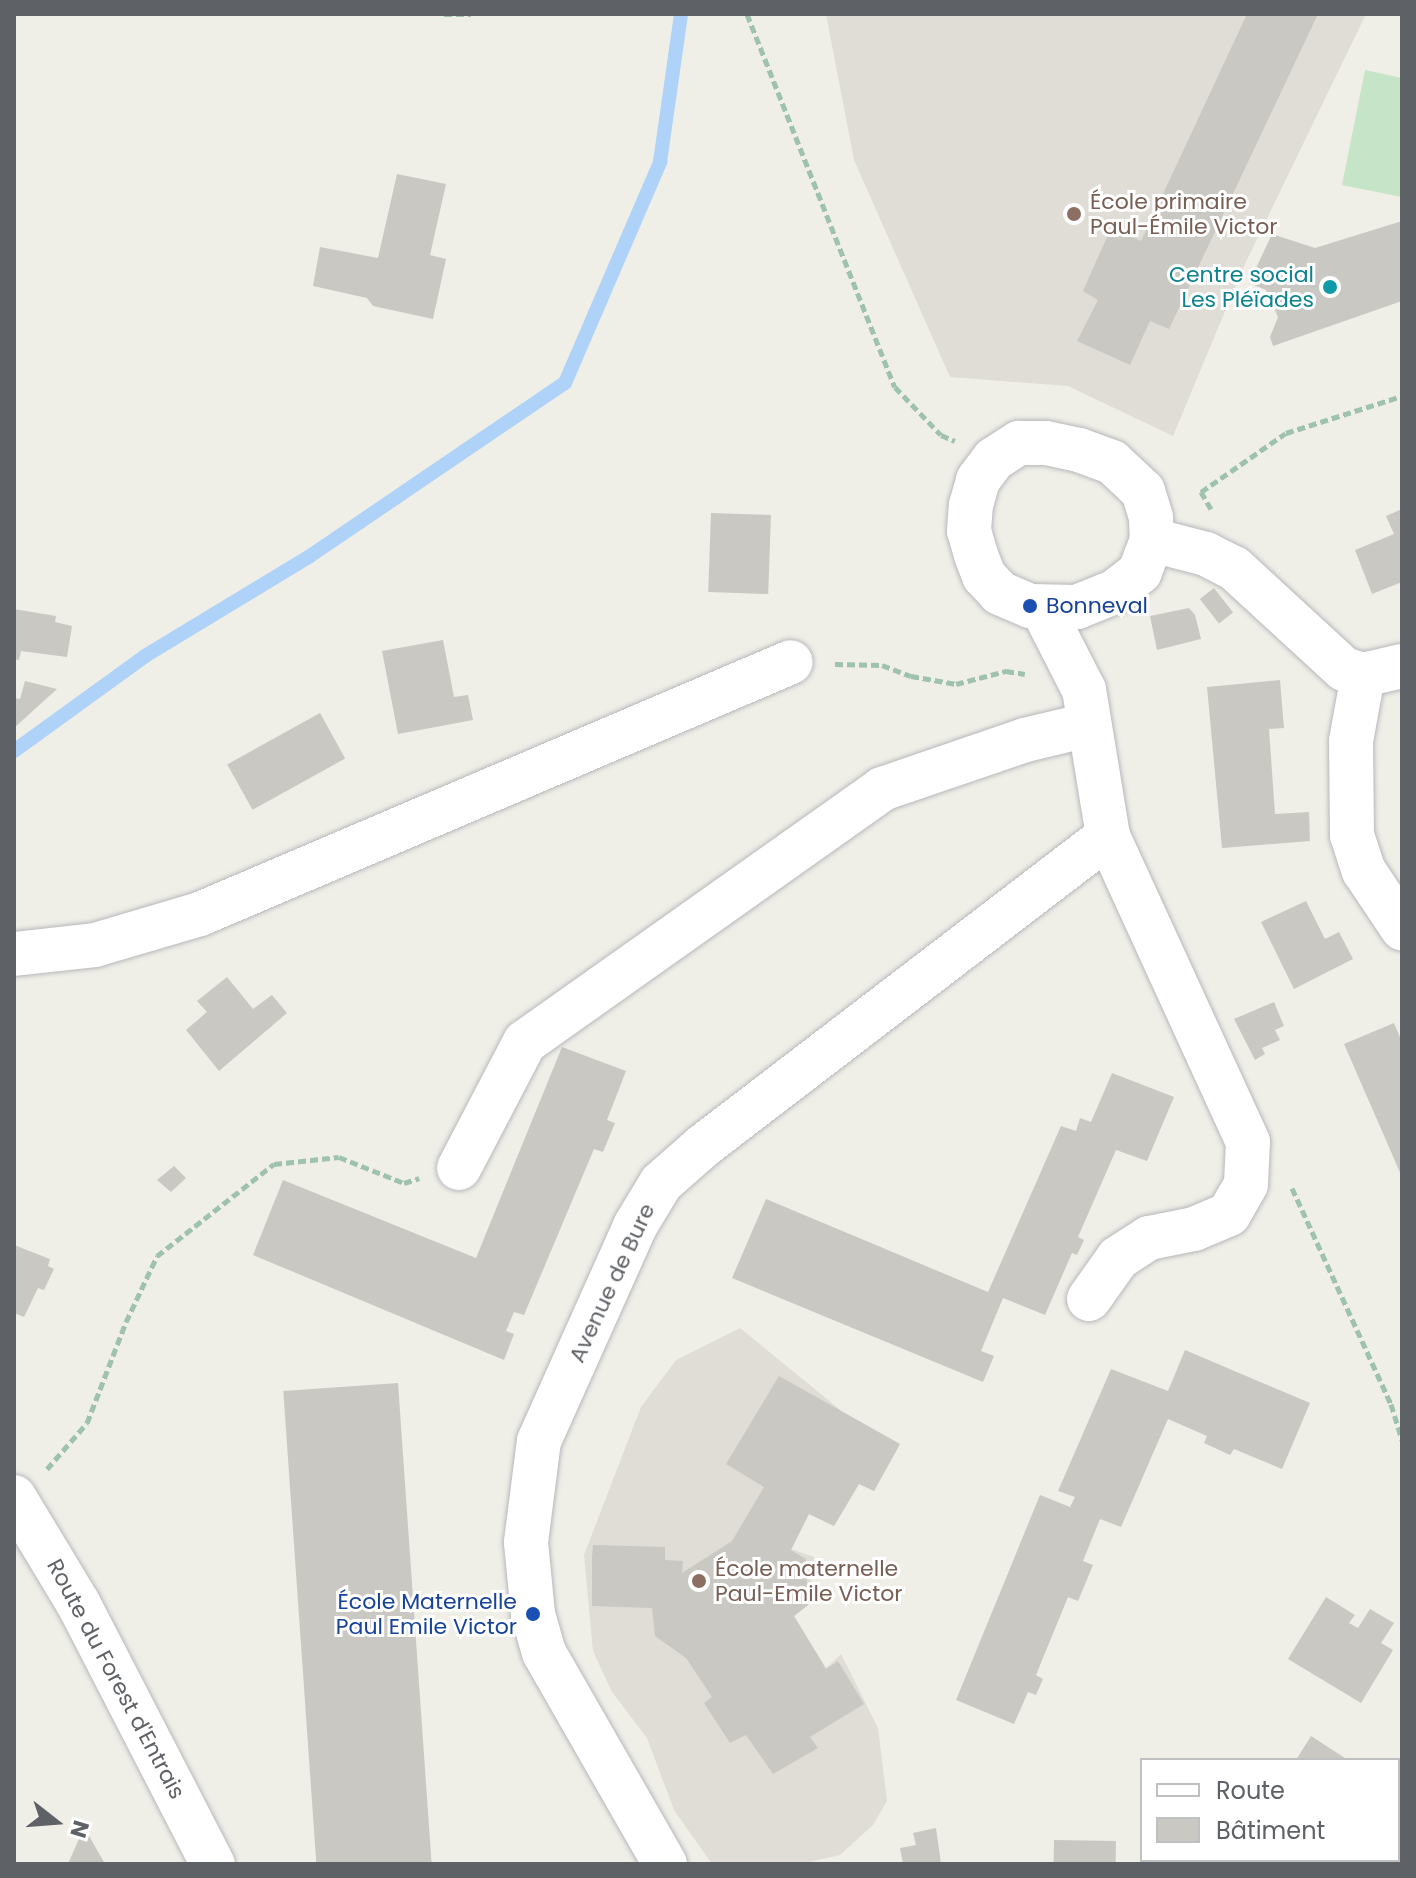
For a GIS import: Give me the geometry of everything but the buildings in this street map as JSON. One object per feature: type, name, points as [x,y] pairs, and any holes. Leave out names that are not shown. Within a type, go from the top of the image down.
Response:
[{"type":"street","points":[[1019,443],[1046,443],[1112,462],[1143,491],[1151,517],[1152,540],[1140,572],[1114,592],[1077,607],[1042,608],[1013,601],[1000,593],[984,576],[969,531],[971,505],[978,480],[994,459],[1019,443]]},
{"type":"street","points":[[1152,540],[1206,554],[1234,568],[1344,669],[1382,670],[1351,741],[1352,835],[1364,871],[1402,928]]},
{"type":"street","points":[[1086,708],[1098,624],[1114,592]]},
{"type":"street","points":[[1042,608],[1086,708],[1108,836],[1248,1142],[1246,1184],[1229,1214],[1194,1229],[1149,1238],[1118,1258],[1089,1299]]},
{"type":"street","points":[[14,954],[95,945],[200,914],[791,662]]},
{"type":"street","points":[[459,1168],[525,1042],[882,789],[1025,740],[1086,708]]},
{"type":"street","name":"Avenue de Bure","points":[[665,1864],[544,1653],[533,1614],[526,1542],[539,1441],[635,1226],[661,1183],[703,1146],[1108,836]]},
{"type":"street","name":"Route du Forest d'Entrais","points":[[14,1498],[78,1603],[213,1864]]},
{"type":"path","points":[[444,14],[471,14]]},
{"type":"path","points":[[747,14],[895,387],[941,435],[994,459]]},
{"type":"path","points":[[1201,492],[1286,433],[1402,396]]},
{"type":"path","points":[[791,662],[882,665],[911,676],[956,684],[1006,671],[1034,676]]},
{"type":"path","points":[[1248,1142],[1283,1168],[1391,1404],[1402,1440]]},
{"type":"path","points":[[14,1498],[42,1474],[87,1423],[126,1322],[157,1256],[274,1164],[339,1157],[404,1183],[459,1168]]},
{"type":"shaded area","name":"École primaire Paul-Émile Victor","points":[[826,14],[1366,14],[1243,268],[1173,436],[1068,386],[950,377],[854,160]]},
{"type":"shaded area","name":"École maternelle Paul-Emile Victor","points":[[740,1328],[844,1413],[900,1444],[874,1491],[859,1484],[834,1526],[809,1514],[791,1549],[814,1557],[808,1605],[794,1616],[826,1668],[841,1654],[878,1728],[887,1801],[873,1825],[840,1855],[800,1864],[712,1864],[674,1810],[647,1738],[612,1692],[593,1651],[584,1555],[641,1407],[676,1360]]},
{"type":"green space","points":[[1365,70],[1402,78],[1402,197],[1342,185]]},
{"type":"waterway","points":[[14,751],[145,656],[310,556],[565,383],[660,162],[681,14]]},
{"type":"place","name":"École primaire Paul-Émile Victor","points":[[1074,214]]},
{"type":"place","name":"Centre social Les Pléïades","points":[[1330,287]]},
{"type":"place","name":"Bonneval","points":[[1030,606]]},
{"type":"place","name":"École maternelle Paul-Emile Victor","points":[[699,1581]]},
{"type":"place","name":"École Maternelle Paul Emile Victor","points":[[533,1614]]}]
